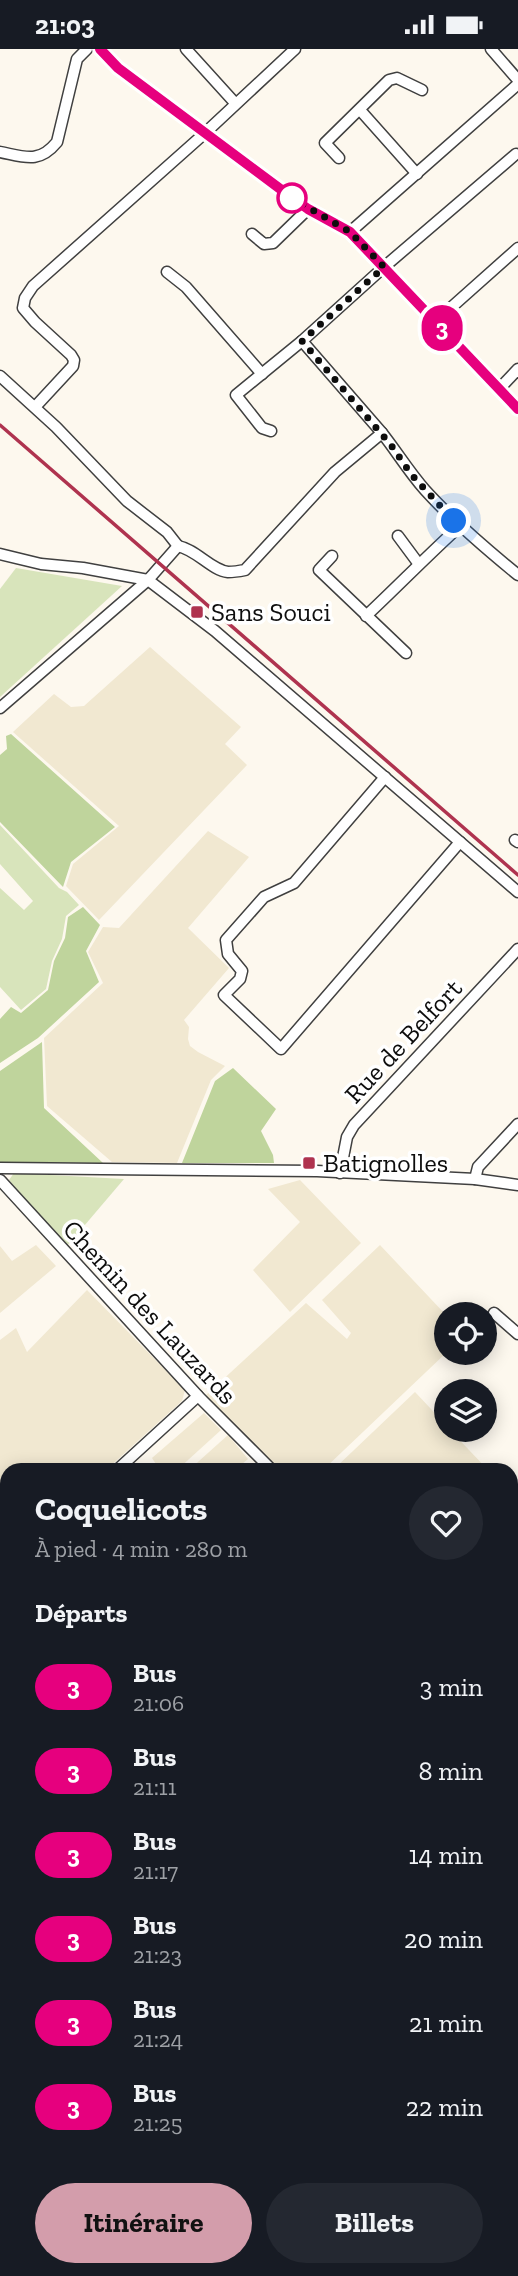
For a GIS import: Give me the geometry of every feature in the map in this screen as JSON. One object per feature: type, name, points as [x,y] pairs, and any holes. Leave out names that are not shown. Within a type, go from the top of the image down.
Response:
[{"type":"street","points":[[0,152],[36,158],[49,152],[57,142],[77,59],[87,49]]},
{"type":"street","points":[[100,49],[118,68],[308,209],[350,232],[518,409]]},
{"type":"street","points":[[187,49],[235,103]]},
{"type":"street","points":[[35,407],[73,366],[74,360],[23,308],[25,298],[33,286],[205,132],[282,53],[295,49]]},
{"type":"street","points":[[350,232],[518,82],[491,49]]},
{"type":"street","points":[[339,158],[326,143],[389,80],[397,78],[422,90]]},
{"type":"street","points":[[360,110],[417,174]]},
{"type":"street","points":[[271,431],[262,428],[236,395],[302,341],[516,154]]},
{"type":"street","points":[[252,234],[264,244],[273,243],[308,209]]},
{"type":"street","points":[[436,321],[518,248]]},
{"type":"street","points":[[167,272],[186,286],[262,375]]},
{"type":"street","points":[[302,341],[382,433],[411,474],[460,526],[518,575]]},
{"type":"street","points":[[500,388],[518,369]]},
{"type":"street","points":[[0,376],[35,407],[127,501],[167,532],[178,546],[190,549],[226,572],[245,570],[335,472],[382,433]]},
{"type":"street","points":[[366,616],[404,581],[418,563],[460,526]]},
{"type":"street","points":[[398,536],[418,563]]},
{"type":"street","points":[[0,708],[148,580],[178,546]]},
{"type":"street","points":[[0,554],[148,580],[215,631],[518,892]]},
{"type":"street","points":[[332,556],[319,570],[406,653]]},
{"type":"street","points":[[385,778],[294,883],[264,897],[226,940],[228,954],[242,971],[240,979],[224,995],[281,1049],[460,842]]},
{"type":"street","name":"Rue de Belfort","points":[[340,1173],[347,1137],[354,1125],[518,949]]},
{"type":"street","points":[[475,1179],[478,1167],[518,1124]]},
{"type":"street","points":[[0,1168],[340,1173],[475,1179],[518,1185]]},
{"type":"street","name":"Chemin des Lauzards","points":[[0,1180],[198,1396],[265,1463]]},
{"type":"street","points":[[497,1316],[518,1334]]},
{"type":"street","points":[[125,1463],[198,1396]]},
{"type":"shaded area","points":[[150,647],[241,727],[225,744],[247,765],[99,920],[66,886],[73,864],[119,826],[13,732],[54,694],[71,707],[84,706]]},
{"type":"shaded area","points":[[208,831],[249,857],[188,928],[229,968],[184,1020],[189,1027],[190,1046],[225,1066],[211,1080],[177,1163],[112,1162],[47,1106],[44,1038],[103,983],[88,952],[103,927],[119,928]]},
{"type":"shaded area","points":[[300,1180],[361,1243],[290,1312],[253,1270],[300,1222],[268,1189]]},
{"type":"shaded area","points":[[36,1245],[56,1266],[0,1313],[0,1246],[12,1261]]},
{"type":"shaded area","points":[[380,1245],[434,1302],[434,1364],[330,1463],[269,1463],[205,1396],[306,1303],[347,1339],[351,1333],[322,1300]]},
{"type":"shaded area","points":[[87,1290],[185,1390],[182,1401],[114,1463],[0,1463],[0,1340],[16,1328],[27,1352]]},
{"type":"shaded area","points":[[415,1392],[434,1412],[434,1442],[461,1442],[481,1463],[340,1463]]},
{"type":"shaded area","points":[[204,1413],[221,1430],[185,1463],[155,1463],[152,1458]]},
{"type":"shaded area","points":[[228,1435],[248,1459],[243,1463],[197,1463]]},
{"type":"green space","points":[[16,568],[122,586],[0,697],[0,589]]},
{"type":"green space","points":[[11,734],[115,827],[71,862],[63,887],[0,822],[0,755],[7,749],[6,736]]},
{"type":"green space","points":[[0,825],[59,888],[67,892],[79,905],[66,916],[62,939],[52,961],[46,989],[21,1010],[0,987],[0,888],[24,910],[33,901],[0,864]]},
{"type":"green space","points":[[83,907],[100,925],[86,951],[99,982],[38,1038],[0,1063],[0,1019],[11,1007],[21,1013],[48,990],[54,961],[65,938],[68,917]]},
{"type":"green space","points":[[42,1042],[44,1108],[103,1163],[0,1162],[0,1071]]},
{"type":"green space","points":[[233,1068],[276,1109],[261,1131],[274,1163],[182,1163],[215,1081]]},
{"type":"green space","points":[[14,1173],[124,1179],[67,1246],[9,1180]]},
{"type":"railway","points":[[0,425],[518,875]]},
{"type":"bus line","name":"3","points":[[100,49],[118,68],[283,191],[308,209],[350,232],[518,409]]},
{"type":"place","name":"Sans Souci","points":[[197,612]]},
{"type":"place","name":"Batignolles","points":[[309,1163]]},
{"type":"route","points":[[292,198],[350,232],[384,267],[302,341],[391,445],[411,474],[454,521]]}]
